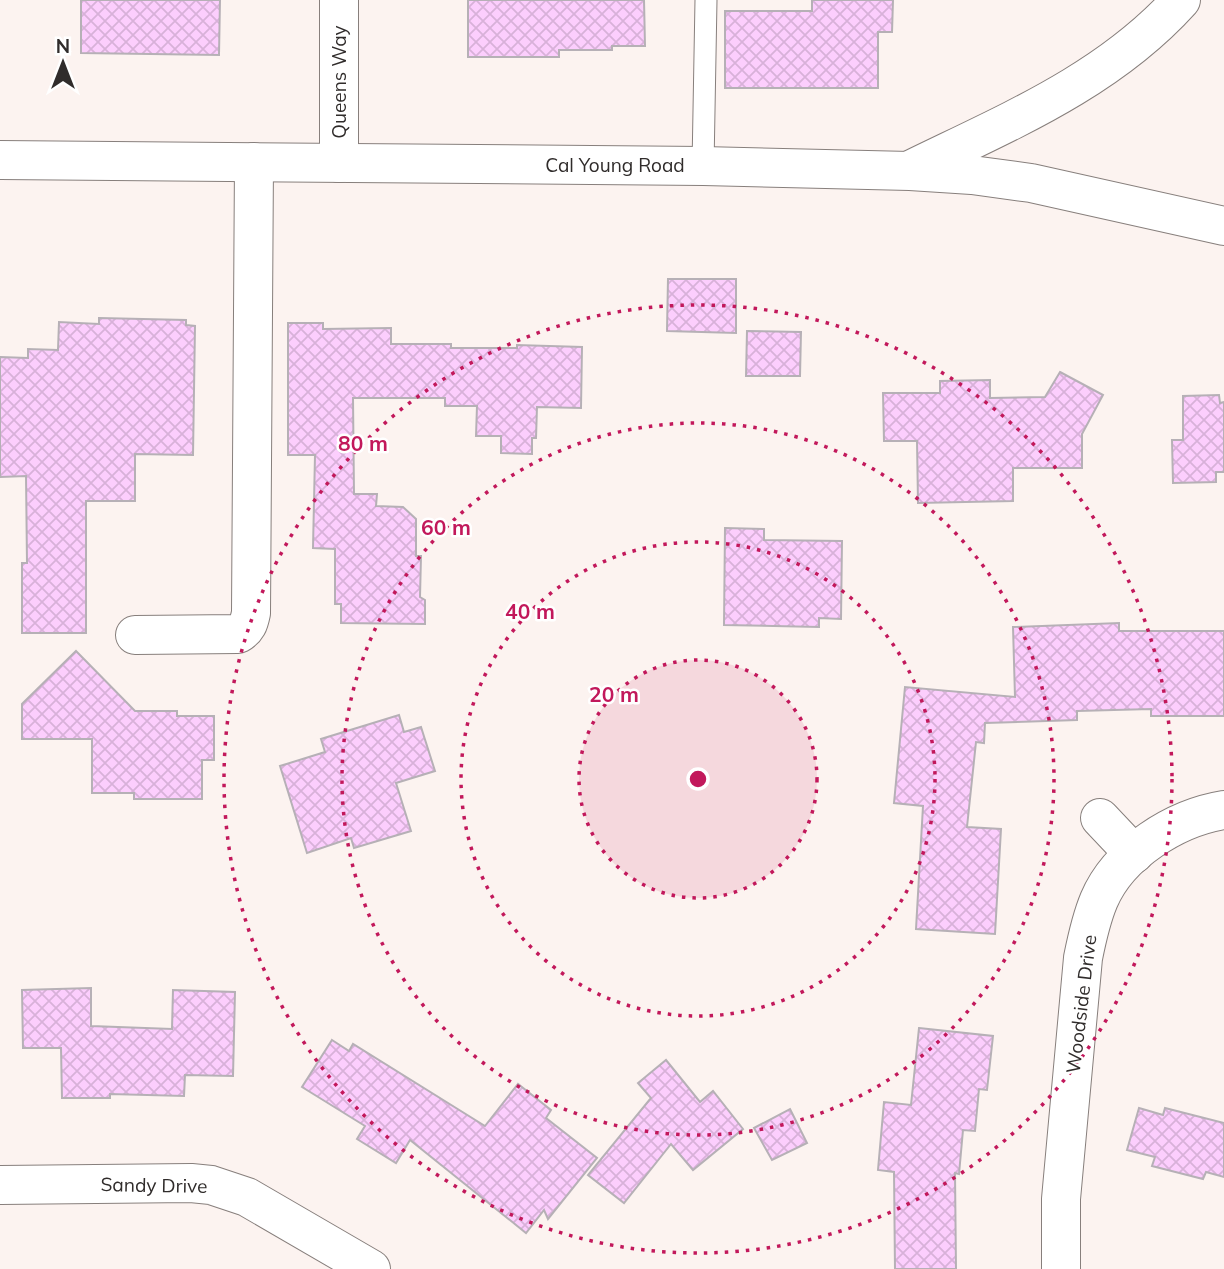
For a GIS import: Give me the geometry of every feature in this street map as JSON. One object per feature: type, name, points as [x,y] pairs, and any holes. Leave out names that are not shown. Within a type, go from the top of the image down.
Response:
[{"type":"street","name":"Queens Way","points":[[339,163],[340,0]]},
{"type":"street","points":[[910,171],[1053,99],[1107,66],[1144,38],[1181,0]]},
{"type":"street","name":"Cal Young Road","points":[[0,160],[703,166],[910,171],[972,175],[1031,183],[1224,226]]},
{"type":"street","points":[[135,635],[238,634],[245,630],[249,623],[254,162]]},
{"type":"street","name":"Woodside Drive","points":[[1061,1269],[1061,1199],[1083,958],[1100,897],[1115,874],[1134,854],[1184,822],[1224,810]]},
{"type":"street","points":[[1100,818],[1134,854]]},
{"type":"street","name":"Sandy Drive","points":[[0,1185],[211,1185],[247,1197],[371,1269]]},
{"type":"lane","points":[[703,166],[706,0]]},
{"type":"building","points":[[81,0],[220,0],[219,55],[81,53]]},
{"type":"building","points":[[468,0],[644,0],[645,46],[612,46],[612,50],[559,50],[559,57],[468,57]]},
{"type":"building","points":[[812,0],[893,0],[892,32],[878,32],[878,88],[725,88],[725,11],[812,11]]},
{"type":"building","points":[[668,279],[736,279],[736,333],[667,331]]},
{"type":"building","points":[[99,318],[186,320],[186,325],[195,326],[193,455],[135,454],[135,501],[86,501],[86,633],[22,633],[22,563],[27,563],[26,476],[0,477],[0,357],[28,358],[28,349],[58,350],[59,322],[99,324]]},
{"type":"building","points":[[288,323],[323,323],[323,329],[391,328],[391,344],[451,344],[451,348],[517,348],[517,345],[582,347],[581,408],[537,407],[536,438],[532,438],[532,454],[501,453],[501,436],[476,436],[477,406],[445,406],[445,398],[353,398],[354,494],[377,494],[376,506],[403,507],[416,519],[416,556],[421,556],[420,597],[425,600],[425,624],[341,623],[341,604],[335,604],[335,549],[313,548],[315,455],[288,455]]},
{"type":"building","points":[[747,331],[801,332],[800,376],[746,376]]},
{"type":"building","points":[[1060,372],[1103,395],[1082,434],[1082,468],[1013,468],[1013,501],[918,503],[917,441],[884,441],[883,393],[940,393],[940,381],[990,380],[990,398],[1045,397]]},
{"type":"building","points":[[1219,395],[1220,403],[1224,402],[1224,472],[1216,472],[1216,482],[1173,483],[1172,440],[1183,440],[1183,396]]},
{"type":"building","points":[[725,528],[764,529],[764,540],[842,541],[841,619],[819,618],[819,627],[724,625]]},
{"type":"building","points":[[1119,623],[1119,631],[1224,631],[1224,716],[1151,716],[1151,709],[1077,711],[1077,720],[985,723],[984,743],[976,742],[967,827],[1001,829],[995,934],[916,929],[923,806],[894,803],[905,687],[1015,697],[1013,627]]},
{"type":"building","points":[[76,651],[135,711],[177,711],[177,716],[214,716],[214,760],[202,760],[202,799],[134,799],[134,793],[92,793],[92,739],[22,739],[22,704]]},
{"type":"building","points":[[399,715],[404,732],[421,727],[435,771],[396,783],[411,831],[354,848],[351,838],[307,853],[280,766],[325,752],[321,739]]},
{"type":"building","points":[[91,988],[91,1026],[172,1029],[173,990],[235,992],[233,1076],[185,1075],[184,1096],[110,1094],[110,1098],[62,1098],[61,1048],[23,1048],[22,990]]},
{"type":"building","points":[[919,1028],[993,1036],[987,1090],[979,1089],[975,1131],[963,1130],[959,1174],[955,1173],[956,1269],[895,1269],[894,1172],[878,1170],[884,1102],[911,1105]]},
{"type":"building","points":[[332,1040],[349,1051],[353,1044],[485,1126],[518,1084],[551,1110],[546,1118],[597,1158],[548,1219],[544,1210],[526,1233],[410,1140],[396,1163],[357,1139],[365,1126],[302,1087]]},
{"type":"building","points":[[666,1060],[700,1102],[713,1091],[743,1129],[693,1170],[671,1144],[624,1203],[588,1175],[651,1098],[638,1083]]},
{"type":"building","points":[[1139,1108],[1163,1115],[1165,1108],[1224,1123],[1224,1177],[1206,1172],[1203,1179],[1152,1166],[1155,1157],[1127,1150]]},
{"type":"building","points":[[790,1109],[807,1143],[772,1160],[754,1128]]}]
